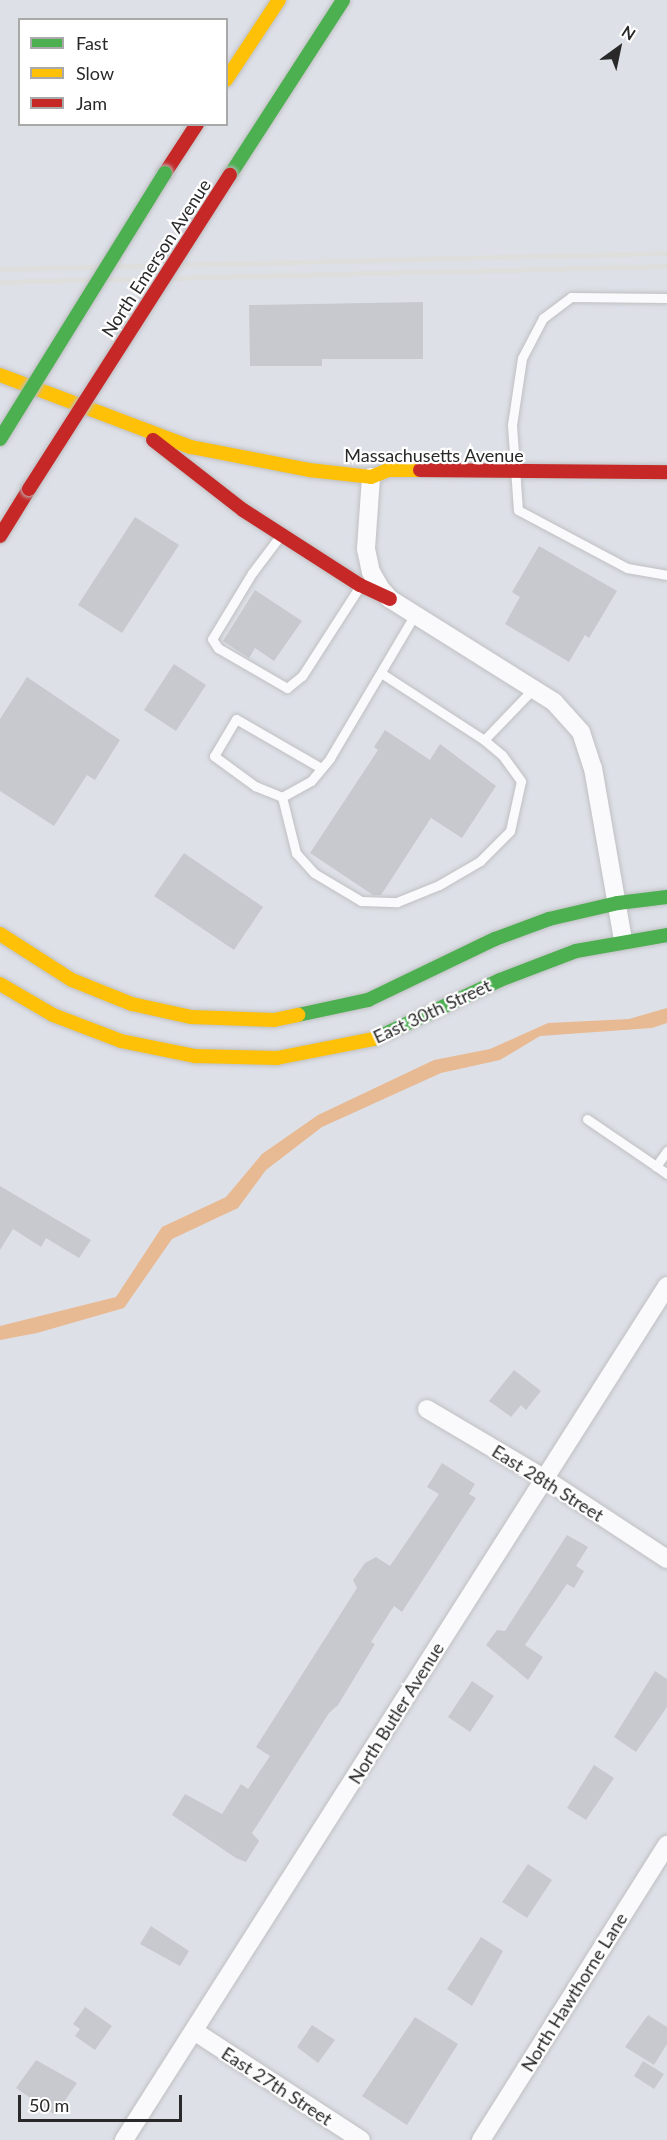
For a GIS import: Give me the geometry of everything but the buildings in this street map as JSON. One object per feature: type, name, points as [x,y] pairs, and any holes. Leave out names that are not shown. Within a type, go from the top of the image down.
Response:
[{"type":"main road","points":[[228,77],[279,0]]},
{"type":"main road","name":"North Emerson Avenue","points":[[0,536],[343,0]]},
{"type":"main road","name":"North Emerson Avenue","points":[[0,438],[196,126]]},
{"type":"main road","name":"Massachusetts Avenue","points":[[0,375],[191,447],[227,455],[371,477],[388,470],[667,472]]},
{"type":"main road","points":[[132,423],[243,510],[360,585],[390,599]]},
{"type":"main road","name":"East 30th Street","points":[[0,934],[72,980],[132,1004],[191,1017],[274,1020],[368,1000],[512,932],[567,913],[618,903],[667,897]]},
{"type":"main road","name":"East 30th Street","points":[[0,984],[53,1015],[121,1041],[195,1056],[277,1058],[355,1045],[391,1033],[533,966],[623,940],[667,935]]},
{"type":"street","points":[[371,477],[366,531],[368,562],[375,581],[390,599],[534,688],[574,722],[586,744],[618,903],[623,940]]},
{"type":"street","name":"North Butler Avenue","points":[[124,2140],[667,1286]]},
{"type":"street","name":"East 28th Street","points":[[427,1409],[545,1479],[667,1559]]},
{"type":"street","name":"North Hawthorne Lane","points":[[480,2140],[667,1845]]},
{"type":"street","name":"East 27th Street","points":[[194,2031],[361,2140]]},
{"type":"lane","points":[[667,298],[571,297],[543,318],[522,358],[512,425],[518,510],[627,568],[667,575]]},
{"type":"lane","points":[[281,534],[252,573],[212,639],[218,648],[287,688],[302,676],[360,585]]},
{"type":"lane","points":[[282,797],[312,781],[381,673],[415,614]]},
{"type":"lane","points":[[282,797],[296,853],[314,873],[361,901],[397,902],[438,885],[480,861],[510,831],[521,781],[502,755],[381,673]]},
{"type":"lane","points":[[484,741],[534,688]]},
{"type":"lane","points":[[282,797],[255,786],[214,756],[236,719],[321,768]]},
{"type":"lane","points":[[587,1119],[667,1174]]},
{"type":"lane","points":[[656,1166],[667,1151]]},
{"type":"shaded area","points":[[667,1008],[667,1023],[652,1028],[540,1036],[500,1060],[441,1073],[322,1127],[266,1170],[238,1208],[172,1239],[124,1308],[37,1333],[0,1340],[0,1326],[116,1297],[162,1227],[226,1197],[262,1154],[318,1115],[434,1060],[490,1049],[548,1023],[629,1019]]},
{"type":"railway","points":[[0,269],[667,253]]},
{"type":"railway","points":[[0,282],[667,266]]},
{"type":"traffic: fast","points":[[230,175],[343,0]]},
{"type":"traffic: fast","points":[[0,439],[165,173]]},
{"type":"traffic: fast","points":[[298,1015],[368,1000],[495,939],[549,919],[618,903],[667,897]]},
{"type":"traffic: fast","points":[[374,1039],[500,980],[576,951],[667,935]]},
{"type":"traffic: slow","points":[[228,77],[279,0]]},
{"type":"traffic: slow","points":[[0,375],[191,447],[309,470],[371,477],[388,470],[420,470]]},
{"type":"traffic: slow","points":[[0,934],[72,980],[132,1004],[191,1017],[274,1020],[298,1015]]},
{"type":"traffic: slow","points":[[0,984],[53,1015],[121,1041],[195,1056],[277,1058],[374,1039]]},
{"type":"traffic: jam","points":[[165,173],[196,126]]},
{"type":"traffic: jam","points":[[29,489],[230,175]]},
{"type":"traffic: jam","points":[[153,440],[243,510],[360,585],[390,599]]},
{"type":"traffic: jam","points":[[420,470],[667,472]]},
{"type":"traffic: jam","points":[[0,536],[29,489]]}]
